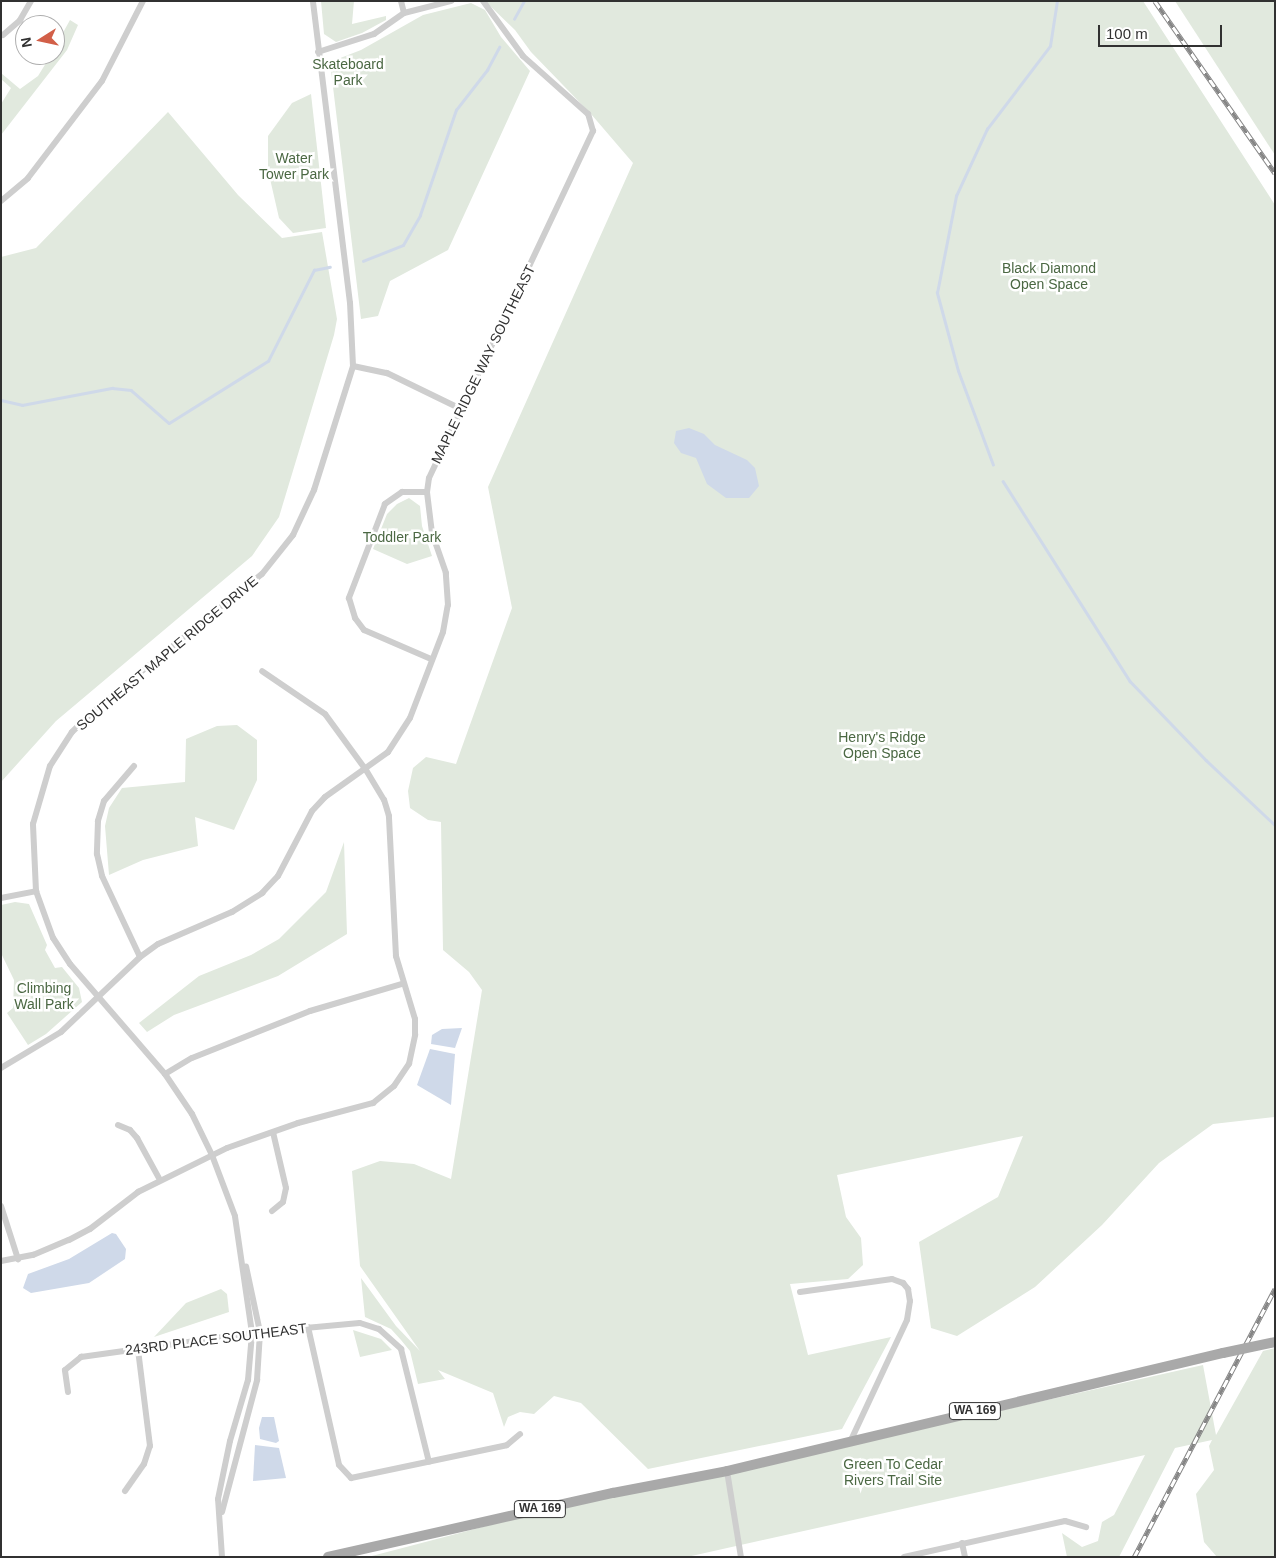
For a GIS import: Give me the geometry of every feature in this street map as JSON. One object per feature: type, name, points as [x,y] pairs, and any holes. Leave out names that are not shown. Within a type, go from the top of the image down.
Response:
[{"type":"main road","name":"WA 169","points":[[328,1557],[613,1493],[727,1471],[1275,1342]]},
{"type":"street","points":[[3,35],[20,20],[31,1]]},
{"type":"street","points":[[1,201],[28,178],[102,81],[142,1]]},
{"type":"street","name":"SOUTHEAST MAPLE RIDGE DRIVE","points":[[222,1557],[221,1516],[218,1499],[222,1474],[248,1380],[252,1333],[243,1257],[235,1216],[212,1156],[192,1114],[165,1074],[58,946],[47,926],[36,890],[33,824],[41,788],[59,751],[72,732],[100,705],[262,574],[293,535],[314,490],[353,366],[350,303],[313,1]]},
{"type":"street","points":[[401,1],[404,13]]},
{"type":"street","points":[[318,52],[374,34],[404,13],[450,1]]},
{"type":"street","name":"MAPLE RIDGE WAY SOUTHEAST","points":[[1,1068],[54,1038],[140,957],[171,936],[232,912],[262,893],[278,876],[312,811],[325,796],[366,770],[388,752],[399,738],[410,718],[431,659],[443,632],[448,605],[446,573],[432,533],[427,492],[433,467],[459,408],[498,335],[592,138],[591,121],[523,56],[483,1]]},
{"type":"street","points":[[353,366],[387,373],[459,408]]},
{"type":"street","points":[[427,492],[402,492],[385,504],[350,598],[355,618],[364,630],[431,659]]},
{"type":"street","points":[[1,1261],[18,1259],[51,1248],[90,1229],[138,1192],[212,1156],[273,1132],[372,1102],[394,1086],[409,1064],[416,1035],[415,1020],[402,984],[392,929],[389,816],[366,770],[325,714],[262,671]]},
{"type":"street","points":[[134,766],[104,801],[98,821],[97,854],[102,876],[140,957]]},
{"type":"street","points":[[1,898],[36,890]]},
{"type":"street","points":[[165,1074],[192,1058],[310,1011],[402,984]]},
{"type":"street","points":[[118,1125],[130,1130],[137,1138],[160,1180]]},
{"type":"street","points":[[272,1211],[283,1202],[286,1188],[273,1132]]},
{"type":"street","points":[[1,1206],[18,1259]]},
{"type":"street","name":"SOUTHEAST MAPLE RIDGE DRIVE","points":[[221,1516],[257,1380],[260,1332],[251,1280],[243,1257]]},
{"type":"street","points":[[800,1292],[886,1279],[902,1283],[908,1289],[910,1301],[907,1320],[850,1442]]},
{"type":"street","name":"243RD PLACE SOUTHEAST","points":[[68,1392],[65,1370],[73,1361],[138,1349],[252,1333],[360,1323],[391,1337],[401,1349],[407,1364],[429,1462]]},
{"type":"street","points":[[308,1328],[339,1466],[346,1475],[364,1478],[507,1445],[520,1434]]},
{"type":"street","points":[[125,1491],[144,1464],[150,1446],[138,1349]]},
{"type":"street","points":[[727,1471],[741,1557]]},
{"type":"street","points":[[904,1557],[1065,1522],[1086,1527]]},
{"type":"street","points":[[739,1537],[745,1557]]},
{"type":"street","points":[[962,1543],[965,1557]]},
{"type":"green space","points":[[321,1],[354,1],[352,24],[386,16],[386,20],[362,33],[336,42],[324,34]]},
{"type":"green space","name":"Henry's Ridge Open Space","points":[[485,1],[1143,1],[1275,205],[1275,1117],[1213,1124],[1159,1163],[1102,1225],[1035,1287],[957,1336],[931,1328],[919,1242],[998,1197],[1023,1136],[837,1175],[846,1217],[861,1238],[863,1265],[848,1279],[790,1284],[808,1355],[891,1337],[842,1429],[648,1469],[581,1403],[554,1396],[534,1414],[520,1412],[508,1417],[504,1427],[493,1393],[438,1370],[445,1379],[418,1384],[410,1351],[391,1329],[365,1317],[361,1278],[396,1326],[420,1351],[360,1266],[352,1171],[380,1161],[414,1164],[451,1179],[482,990],[469,972],[443,950],[441,822],[428,820],[410,808],[408,791],[413,768],[426,757],[456,764],[512,608],[488,487],[633,163],[591,114],[531,52],[515,30]]},
{"type":"green space","points":[[1175,1],[1275,1],[1275,155]]},
{"type":"green space","name":"Skateboard Park","points":[[471,3],[485,10],[501,37],[530,71],[448,250],[390,281],[378,316],[361,319],[330,62],[361,50],[423,15]]},
{"type":"green space","points":[[70,20],[78,25],[65,53],[65,29]]},
{"type":"green space","points":[[45,65],[55,65],[1,135],[1,104],[11,88],[1,79],[1,73],[20,89],[38,76]]},
{"type":"green space","name":"Water Tower Park","points":[[311,94],[326,228],[293,233],[279,218],[268,170],[268,136],[292,103]]},
{"type":"green space","points":[[168,112],[238,195],[282,238],[322,232],[337,319],[334,335],[279,517],[252,556],[56,721],[1,782],[1,257],[36,248]]},
{"type":"green space","name":"Toddler Park","points":[[409,498],[420,506],[422,526],[432,556],[407,564],[373,549],[387,514],[397,504]]},
{"type":"green space","points":[[237,725],[257,740],[257,780],[234,830],[195,817],[198,846],[143,860],[109,875],[105,826],[109,808],[122,788],[185,782],[186,739],[217,726]]},
{"type":"green space","points":[[344,842],[347,934],[278,976],[174,1015],[147,1032],[139,1023],[199,976],[251,955],[279,939],[326,892]]},
{"type":"green space","name":"Climbing Wall Park","points":[[15,902],[29,904],[47,945],[45,950],[55,968],[62,967],[79,988],[82,1002],[46,1034],[28,1045],[7,1013],[13,1008],[14,980],[1,953],[1,905]]},
{"type":"green space","points":[[221,1289],[227,1294],[229,1312],[154,1337],[186,1303]]},
{"type":"green space","points":[[353,1330],[381,1339],[392,1350],[360,1357]]},
{"type":"green space","name":"Green To Cedar Rivers Trail Site","points":[[1275,1348],[1275,1557],[1217,1557],[1204,1542],[1196,1494],[1214,1470],[1209,1446],[1212,1440],[1175,1448],[1119,1557],[1067,1557],[1062,1533],[1082,1547],[1098,1541],[1102,1522],[1114,1515],[1145,1455],[687,1557],[368,1557],[494,1524],[1203,1365],[1216,1435],[1263,1351]]},
{"type":"water","points":[[689,428],[704,434],[715,445],[747,460],[755,468],[759,486],[749,498],[726,498],[707,484],[696,458],[681,453],[674,443],[676,431]]},
{"type":"water","points":[[462,1028],[455,1048],[431,1044],[432,1035],[442,1029]]},
{"type":"water","points":[[430,1049],[455,1054],[451,1105],[417,1085]]},
{"type":"water","points":[[112,1233],[116,1234],[126,1249],[125,1259],[89,1283],[31,1293],[23,1288],[28,1274],[69,1259]]},
{"type":"water","points":[[262,1417],[274,1417],[279,1441],[276,1443],[260,1439],[259,1428]]},
{"type":"water","points":[[255,1445],[279,1448],[286,1478],[253,1481]]},
{"type":"waterway","points":[[514,19],[524,1]]},
{"type":"waterway","points":[[993,465],[958,371],[937,293],[956,196],[987,129],[1050,46],[1057,1]]},
{"type":"waterway","points":[[363,261],[403,245],[420,215],[456,110],[487,70],[499,47]]},
{"type":"waterway","points":[[1,400],[22,405],[112,388],[131,390],[169,423],[268,361],[314,270],[330,267]]},
{"type":"waterway","points":[[1003,481],[1130,681],[1206,760],[1275,825]]},
{"type":"railway","points":[[1155,1],[1275,173]]},
{"type":"railway","points":[[1134,1557],[1275,1289]]},
{"type":"park label","name":"Black Diamond Open Space","points":[[1049,276]]}]
